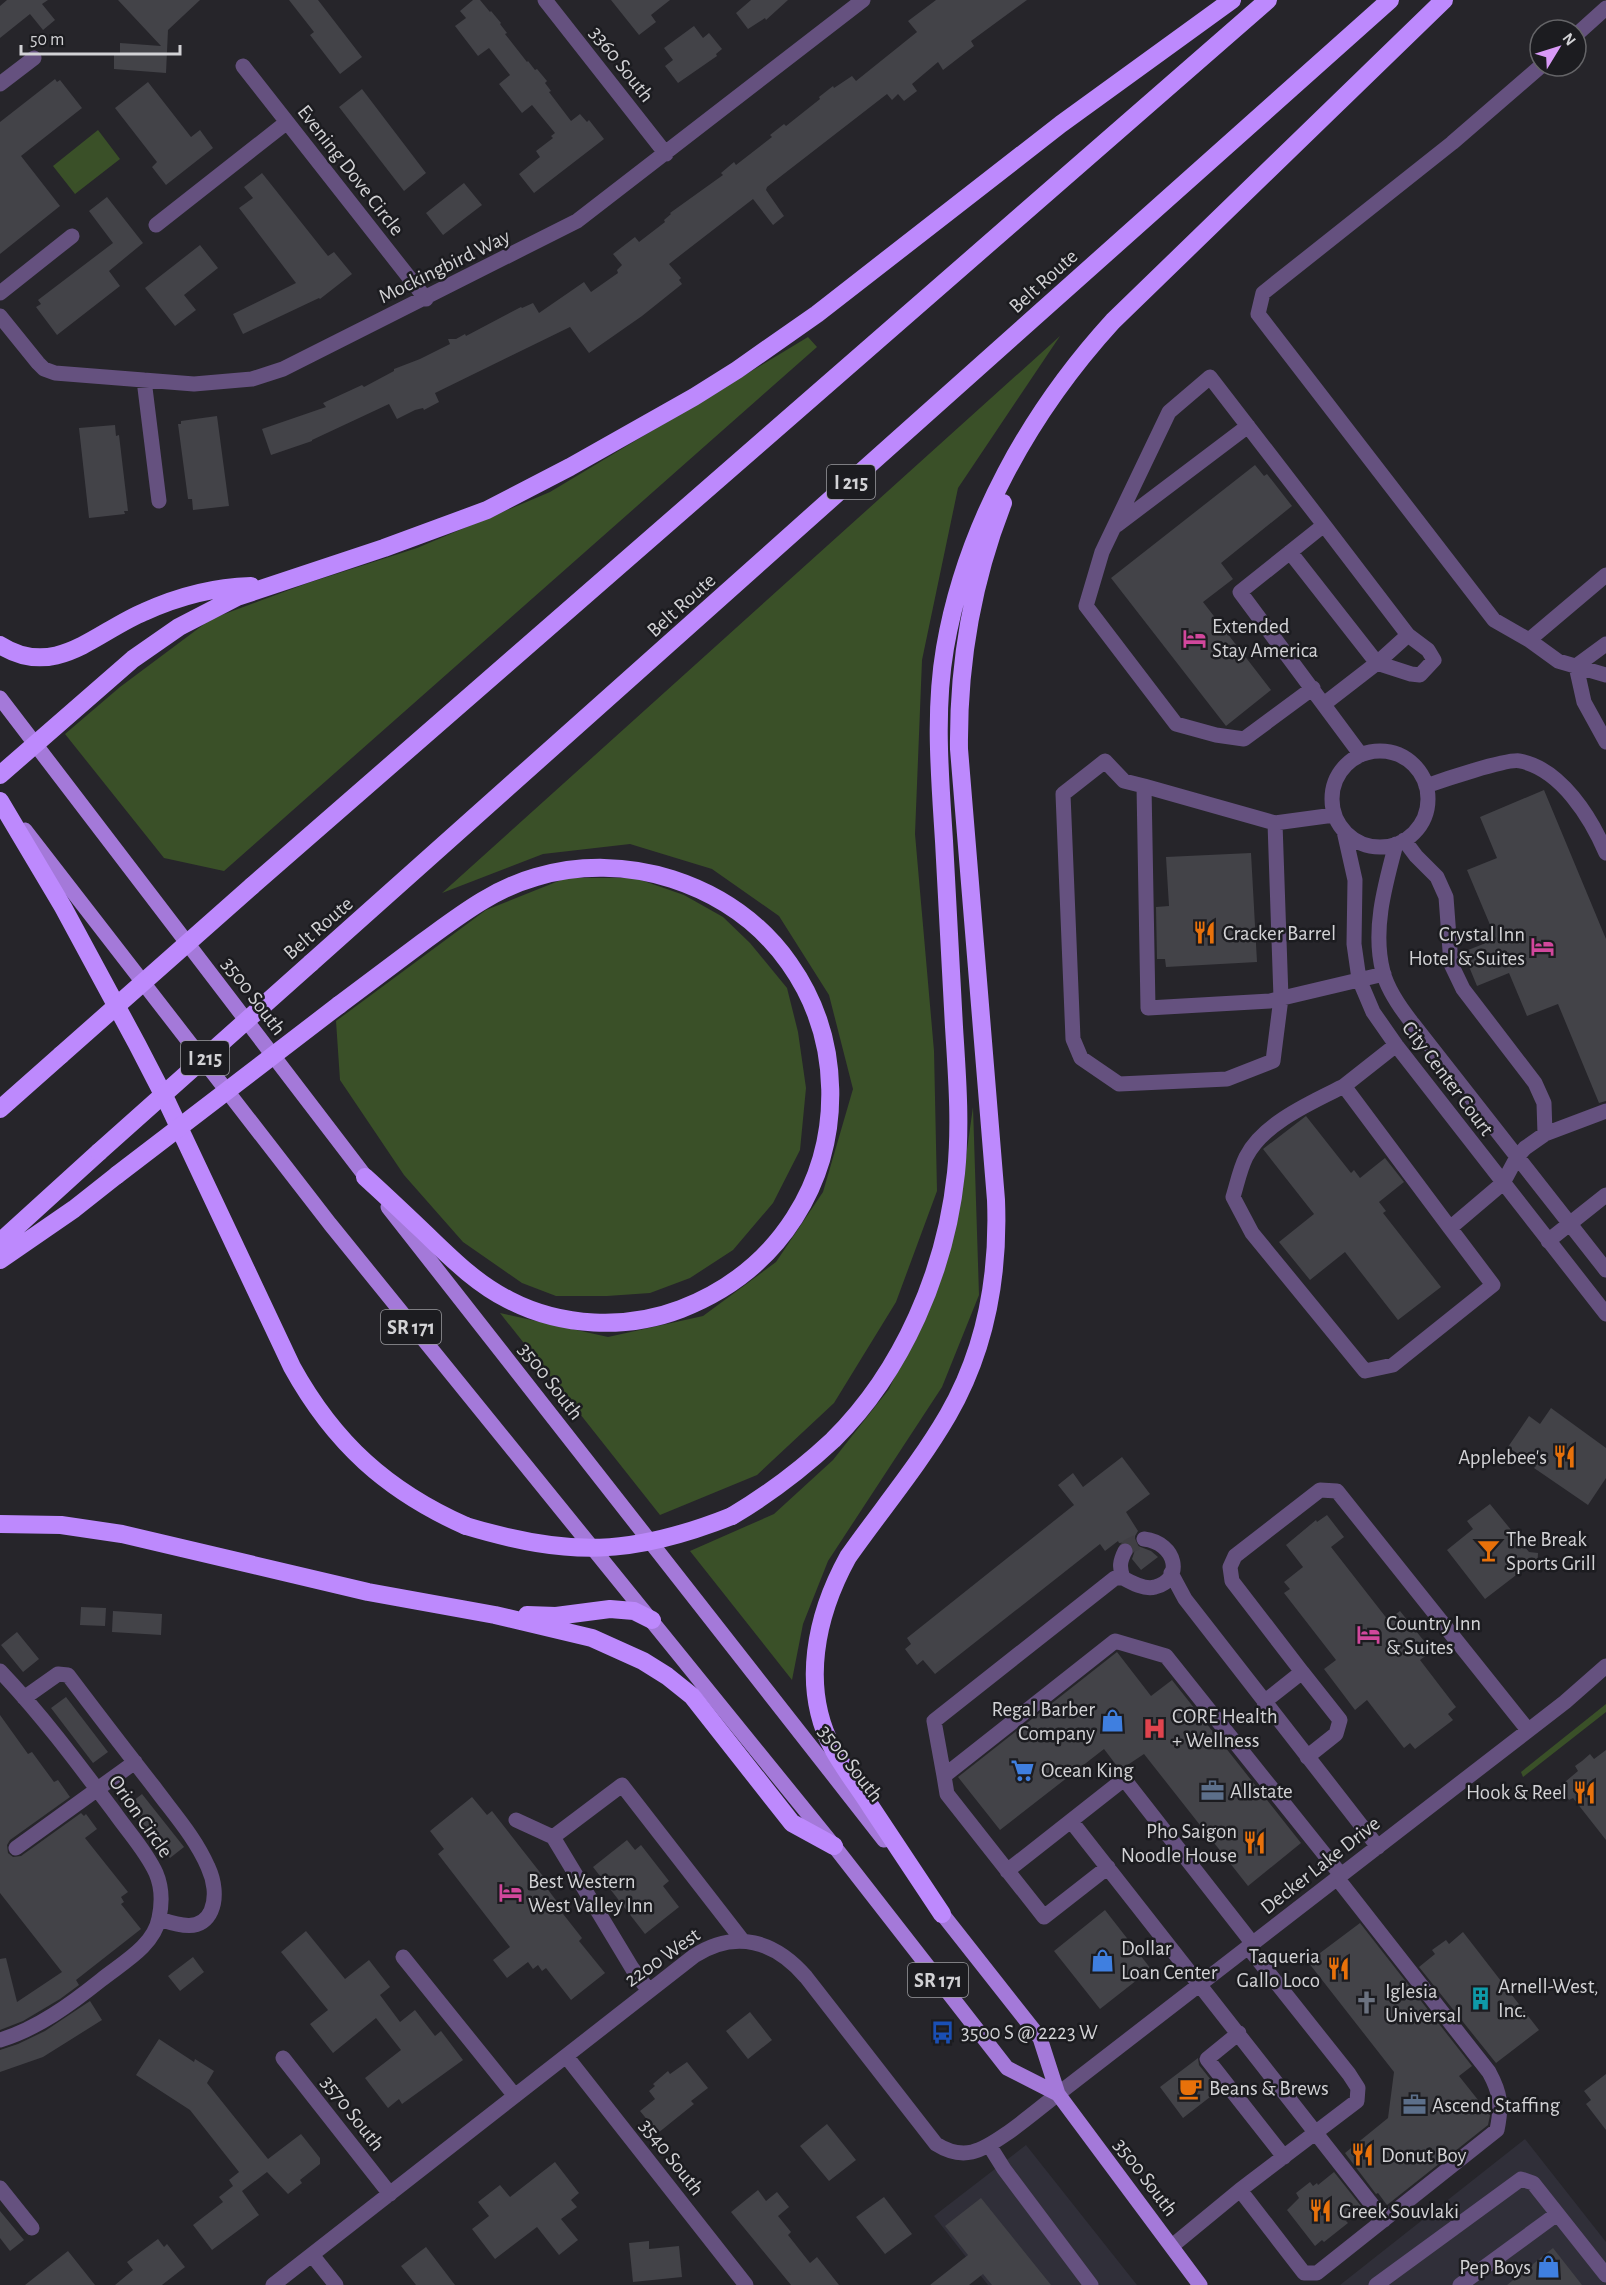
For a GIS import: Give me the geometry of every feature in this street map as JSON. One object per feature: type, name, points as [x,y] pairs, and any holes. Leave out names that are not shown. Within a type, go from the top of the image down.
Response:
[{"type":"highway","points":[[0,775],[132,659],[155,642],[204,613],[271,585],[384,548],[487,510],[570,467],[738,370],[818,315],[1061,124],[1232,0]]},
{"type":"highway","points":[[0,1109],[252,886],[1268,0]]},
{"type":"highway","name":"Belt Route","points":[[0,1242],[1390,0]]},
{"type":"highway","points":[[0,800],[63,907],[168,1104],[292,1367],[308,1395],[348,1447],[372,1469],[416,1502],[466,1526],[534,1544],[609,1548],[658,1542],[732,1516],[810,1461],[835,1437],[868,1398],[918,1313],[941,1249],[955,1183],[959,1111],[939,750],[939,706],[945,650],[964,569],[978,530],[1019,449],[1075,365],[1113,321],[1444,0]]},
{"type":"highway","points":[[942,1914],[833,1749],[816,1691],[815,1653],[822,1616],[838,1575],[848,1557],[933,1438],[960,1391],[980,1340],[993,1285],[996,1257],[996,1200],[959,749],[960,685],[966,633],[986,550],[1013,476],[1044,411]]},
{"type":"highway","points":[[0,645],[34,657],[57,656],[69,653],[120,623],[166,603],[216,589],[271,585]]},
{"type":"highway","points":[[0,1260],[74,1209],[468,909],[512,885],[535,877],[568,870],[610,868],[636,870],[684,883],[706,893],[747,920],[781,954],[807,995],[819,1025],[829,1064],[831,1109],[824,1153],[807,1199],[776,1244],[738,1278],[697,1303],[651,1318],[627,1322],[577,1321],[533,1311],[491,1291],[459,1267],[365,1177]]},
{"type":"highway","points":[[0,1524],[61,1525],[122,1534],[368,1592],[495,1615],[592,1638],[643,1661],[692,1696],[792,1823],[834,1846]]},
{"type":"highway","points":[[495,1615],[556,1616],[610,1609],[634,1611],[652,1620]]},
{"type":"main road","name":"3500 South","points":[[0,698],[365,1177],[1040,2038],[1058,2094],[1200,2285]]},
{"type":"main road","name":"3500 South","points":[[0,800],[337,1234],[834,1846],[1007,2068],[1058,2094]]},
{"type":"street","name":"3360 South","points":[[545,0],[666,154]]},
{"type":"street","name":"Mockingbird Way","points":[[0,316],[31,356],[49,371],[194,384],[234,382],[268,375],[426,299],[577,221],[863,0]]},
{"type":"street","points":[[1588,24],[1606,8]]},
{"type":"street","points":[[0,84],[34,58]]},
{"type":"street","name":"Evening Dove Circle","points":[[243,66],[426,299]]},
{"type":"street","points":[[1528,77],[1452,143],[1263,293],[1258,314],[1494,620],[1558,660],[1606,675]]},
{"type":"street","points":[[156,225],[286,122]]},
{"type":"street","points":[[0,293],[72,236]]},
{"type":"street","points":[[1290,552],[1377,663],[1420,675],[1430,667],[1434,660],[1428,650],[1408,635],[1210,377],[1169,412],[1102,552],[1086,606],[1176,724],[1216,735],[1244,739],[1312,688]]},
{"type":"street","points":[[144,380],[159,501]]},
{"type":"street","points":[[1114,527],[1248,426]]},
{"type":"street","points":[[1324,525],[1240,592],[1361,755]]},
{"type":"street","points":[[1529,640],[1606,575]]},
{"type":"street","points":[[1324,704],[1377,663],[1408,635]]},
{"type":"street","points":[[1576,666],[1606,644]]},
{"type":"street","points":[[1576,666],[1584,702],[1606,742]]},
{"type":"street","points":[[1275,823],[1281,999],[1273,1061],[1227,1079],[1119,1084],[1081,1058],[1074,1039],[1063,794],[1105,761],[1124,781],[1275,823],[1334,815],[1332,801],[1334,786],[1340,773],[1361,755],[1388,752],[1401,756],[1412,764],[1426,786],[1446,778],[1518,760],[1547,772],[1579,802],[1606,853]]},
{"type":"street","points":[[1144,786],[1148,1008],[1270,1001],[1384,974]]},
{"type":"street","name":"City Center Court","points":[[1334,815],[1344,831],[1353,839],[1366,845],[1381,847],[1400,842],[1419,827],[1425,815],[1428,801],[1426,786]]},
{"type":"street","name":"City Center Court","points":[[1344,831],[1355,879],[1354,944],[1359,979],[1373,1012],[1548,1241],[1603,1303]]},
{"type":"street","points":[[1400,842],[1437,877],[1446,897],[1451,964],[1463,989],[1535,1083],[1544,1102],[1545,1134]]},
{"type":"street","name":"City Center Court","points":[[1400,842],[1385,887],[1379,935],[1384,974],[1392,993],[1413,1024],[1606,1270]]},
{"type":"street","points":[[1344,1086],[1493,1285],[1394,1365],[1365,1371],[1252,1233],[1233,1197],[1246,1156],[1267,1131],[1303,1106],[1344,1086],[1396,1045]]},
{"type":"street","points":[[1450,1228],[1503,1183],[1517,1157],[1525,1148],[1545,1134],[1606,1111]]},
{"type":"street","points":[[1548,1241],[1606,1195]]},
{"type":"street","points":[[1307,1757],[1336,1734],[1340,1720],[1232,1581],[1230,1567],[1235,1556],[1320,1490],[1337,1491],[1528,1730]]},
{"type":"street","points":[[1144,1539],[1161,1544],[1168,1549],[1174,1566],[1167,1580],[1154,1588]]},
{"type":"street","points":[[1123,1578],[1120,1570],[1125,1551]]},
{"type":"street","points":[[1171,1573],[1185,1599],[1378,1846]]},
{"type":"street","points":[[1107,1867],[1044,1917],[947,1794],[934,1721],[1115,1578],[1123,1578],[1139,1586],[1154,1588],[1185,1599]]},
{"type":"street","points":[[944,1776],[1115,1641],[1166,1656],[1339,1876],[1489,2072],[1498,2088],[1502,2109],[1497,2130],[1317,2273],[1304,2273],[1240,2190]]},
{"type":"street","name":"Decker Lake Drive","points":[[1058,2094],[1528,1730],[1606,1666]]},
{"type":"street","name":"Orion Circle","points":[[0,1671],[97,1789],[145,1853],[157,1875],[162,1900],[159,1919],[148,1942],[82,1995],[17,2035],[0,2040]]},
{"type":"street","points":[[1264,1702],[1302,1672]]},
{"type":"street","points":[[24,1698],[58,1674],[68,1675],[193,1840],[208,1866],[215,1892],[214,1904],[209,1916],[200,1924],[183,1926],[159,1919]]},
{"type":"street","points":[[15,1848],[135,1762]]},
{"type":"street","points":[[1007,1871],[1124,1779],[1358,2088],[1357,2101],[1240,2190],[1172,2246]]},
{"type":"street","points":[[553,1837],[622,1785],[743,1941]]},
{"type":"street","points":[[516,1820],[553,1837],[632,1968],[649,1991]]},
{"type":"street","points":[[1071,1821],[1384,2220]]},
{"type":"street","name":"2200 West","points":[[273,2285],[649,1991],[705,1949],[717,1944],[743,1941],[777,1951],[796,1965],[936,2144],[953,2152],[962,2153],[989,2145],[1058,2094]]},
{"type":"street","points":[[404,1957],[515,2096]]},
{"type":"street","points":[[1239,2033],[1207,2059],[1284,2157]]},
{"type":"street","name":"3540 South","points":[[566,2056],[746,2285]]},
{"type":"street","name":"3570 South","points":[[283,2058],[390,2194]]},
{"type":"street","points":[[989,2145],[1004,2169],[1091,2285]]},
{"type":"street","points":[[1376,2285],[1521,2179],[1533,2183],[1606,2275]]},
{"type":"street","points":[[0,2188],[32,2228]]},
{"type":"street","points":[[1460,2285],[1557,2214]]},
{"type":"street","points":[[312,2254],[336,2285]]},
{"type":"shaded area","points":[[1525,2139],[1606,2242],[1606,2285],[1340,2285]]},
{"type":"shaded area","points":[[1026,2145],[1137,2285],[988,2285],[934,2216]]},
{"type":"green space","points":[[98,130],[120,159],[75,194],[53,166]]},
{"type":"green space","points":[[1060,336],[958,488],[922,660],[915,834],[934,1051],[937,1191],[896,1302],[834,1403],[757,1475],[660,1515],[500,1313],[608,1337],[703,1316],[776,1262],[823,1192],[853,1089],[829,995],[779,916],[712,869],[630,844],[543,854],[442,893]]},
{"type":"green space","points":[[808,337],[817,347],[224,871],[164,858],[65,734],[120,687],[211,619],[308,583],[417,548],[550,492]]},
{"type":"green space","points":[[566,878],[635,878],[684,895],[723,917],[750,943],[787,988],[798,1032],[806,1088],[800,1150],[773,1203],[733,1250],[690,1278],[650,1293],[556,1296],[522,1283],[463,1242],[404,1175],[340,1080],[336,1021],[486,910]]},
{"type":"green space","points":[[973,1107],[979,1295],[942,1387],[828,1561],[803,1624],[792,1680],[690,1551],[774,1514],[833,1460],[889,1389],[920,1322],[964,1171]]},
{"type":"green space","points":[[1606,1704],[1606,1712],[1523,1777],[1521,1772]]},
{"type":"building","points":[[7,0],[48,0],[42,4],[55,20],[43,30],[30,14],[0,38],[0,6]]},
{"type":"building","points":[[118,0],[200,0],[168,30],[166,73],[114,69],[114,53],[120,53],[120,43],[161,46]]},
{"type":"building","points":[[289,0],[318,0],[362,57],[340,74],[310,35],[314,32]]},
{"type":"building","points":[[473,0],[480,0],[501,23],[507,33],[505,34],[527,62],[535,70],[537,69],[547,81],[545,83],[551,91],[549,92],[571,121],[580,114],[587,122],[589,120],[604,139],[534,193],[519,174],[540,157],[536,151],[553,138],[551,136],[555,133],[532,105],[522,113],[499,84],[510,75],[489,48],[478,56],[455,26],[466,18],[460,11]]},
{"type":"building","points":[[611,0],[670,0],[651,15],[656,22],[639,35]]},
{"type":"building","points":[[751,0],[788,0],[766,20],[765,18],[748,29],[736,13]]},
{"type":"building","points":[[936,0],[1027,0],[971,41],[974,46],[943,70],[938,62],[912,84],[917,91],[904,101],[898,94],[892,100],[887,94],[767,187],[766,190],[784,216],[773,225],[753,199],[669,264],[681,278],[679,280],[682,284],[642,316],[589,353],[570,327],[435,393],[439,402],[424,410],[423,408],[415,410],[397,419],[389,404],[312,441],[271,455],[262,429],[326,407],[323,403],[362,385],[364,387],[394,369],[450,344],[448,339],[456,339],[465,334],[466,336],[521,307],[533,303],[539,313],[584,282],[591,292],[618,273],[617,270],[622,265],[613,254],[635,237],[639,242],[665,222],[664,220],[670,213],[723,175],[721,173],[734,162],[736,165],[772,137],[770,135],[784,124],[786,126],[833,86],[834,88],[852,76],[856,81],[917,32],[908,21]]},
{"type":"building","points":[[694,26],[703,38],[709,33],[722,49],[716,54],[717,56],[678,83],[665,66],[673,60],[664,48]]},
{"type":"building","points":[[55,79],[57,82],[60,80],[82,108],[21,156],[60,206],[0,254],[0,122]]},
{"type":"building","points":[[148,82],[191,137],[200,130],[213,148],[166,185],[152,167],[157,162],[115,108]]},
{"type":"building","points":[[362,89],[426,173],[404,191],[339,107]]},
{"type":"building","points":[[262,173],[328,256],[334,252],[352,274],[320,299],[243,334],[233,314],[296,283],[239,208],[253,198],[244,187]]},
{"type":"building","points":[[464,183],[482,205],[443,235],[426,213]]},
{"type":"building","points":[[107,197],[143,243],[109,271],[120,286],[57,335],[36,307],[41,304],[38,300],[113,243],[89,211]]},
{"type":"building","points":[[200,245],[218,268],[184,295],[196,310],[175,326],[145,288]]},
{"type":"building","points":[[217,416],[229,506],[193,510],[192,499],[188,499],[178,424],[181,424],[181,421]]},
{"type":"building","points":[[115,425],[116,436],[119,435],[128,511],[124,511],[125,514],[89,518],[79,428]]},
{"type":"building","name":"Extended Stay America","points":[[1255,465],[1264,476],[1267,474],[1292,506],[1221,563],[1233,579],[1203,602],[1271,690],[1226,726],[1111,578]]},
{"type":"building","name":"Crystal Inn Hotel & Suites","points":[[1544,790],[1606,939],[1606,1101],[1599,1103],[1558,1004],[1527,1016],[1509,973],[1477,986],[1463,952],[1496,939],[1467,870],[1497,858],[1480,817]]},
{"type":"building","name":"Cracker Barrel","points":[[1251,853],[1257,962],[1166,967],[1165,959],[1157,959],[1156,907],[1169,906],[1166,857]]},
{"type":"building","points":[[1306,1116],[1351,1173],[1354,1170],[1360,1178],[1385,1158],[1404,1182],[1379,1202],[1386,1211],[1383,1213],[1441,1287],[1398,1320],[1345,1252],[1310,1280],[1279,1242],[1314,1214],[1263,1149]]},
{"type":"building","name":"Applebee's","points":[[1551,1408],[1606,1448],[1606,1478],[1588,1505],[1508,1447],[1529,1416],[1540,1424]]},
{"type":"building","points":[[1122,1457],[1150,1494],[1126,1512],[1138,1531],[1135,1542],[1158,1557],[1141,1570],[1132,1559],[1135,1550],[1130,1542],[1119,1543],[1118,1541],[1105,1551],[1100,1544],[935,1674],[923,1660],[917,1665],[905,1649],[911,1644],[907,1638],[1074,1505],[1058,1485],[1073,1473],[1083,1487]]},
{"type":"building","name":"The Break Sports Grill","points":[[1490,1504],[1529,1552],[1538,1553],[1537,1570],[1524,1569],[1485,1599],[1447,1550],[1473,1529],[1467,1521]]},
{"type":"building","name":"Country Inn & Suites","points":[[1327,1515],[1344,1537],[1331,1547],[1388,1620],[1400,1611],[1432,1651],[1420,1660],[1456,1707],[1448,1714],[1453,1720],[1415,1749],[1410,1743],[1404,1748],[1367,1700],[1355,1710],[1324,1669],[1336,1660],[1284,1593],[1290,1589],[1284,1582],[1303,1567],[1286,1545],[1316,1520],[1317,1522]]},
{"type":"building","points":[[81,1607],[106,1608],[105,1626],[80,1625]]},
{"type":"building","points":[[113,1611],[162,1614],[161,1635],[112,1632]]},
{"type":"building","points":[[17,1632],[39,1659],[23,1672],[1,1645]]},
{"type":"building","points":[[1117,1652],[1151,1696],[1172,1680],[1301,1843],[1248,1886],[1144,1754],[1120,1770],[1104,1749],[1000,1830],[958,1777]]},
{"type":"building","points":[[66,1697],[108,1752],[93,1763],[51,1708]]},
{"type":"building","points":[[0,1715],[28,1754],[32,1752],[54,1782],[58,1780],[70,1797],[10,1840],[7,1845],[8,1853],[13,1857],[21,1856],[81,1813],[84,1816],[86,1814],[97,1829],[85,1838],[128,1892],[121,1897],[124,1902],[121,1904],[141,1929],[76,1980],[79,1985],[60,1999],[23,2021],[0,2030],[0,1959],[6,1958],[17,2002],[62,1972],[0,1893]]},
{"type":"building","name":"Hook & Reel","points":[[1606,1750],[1606,1840],[1573,1798],[1569,1800],[1559,1787],[1578,1771],[1575,1766],[1590,1754],[1594,1759]]},
{"type":"building","points":[[142,1794],[184,1847],[170,1858],[128,1805]]},
{"type":"building","name":"Best Western West Valley Inn","points":[[472,1797],[487,1815],[492,1811],[546,1880],[543,1883],[558,1903],[556,1905],[582,1938],[579,1941],[605,1973],[571,2000],[546,1968],[542,1971],[538,1965],[533,1969],[528,1962],[507,1978],[493,1960],[510,1947],[438,1854],[444,1849],[430,1831]]},
{"type":"building","points":[[627,1840],[635,1850],[641,1845],[669,1881],[663,1886],[679,1907],[645,1934],[593,1867]]},
{"type":"building","name":"Dollar Loan Center","points":[[1105,1910],[1151,1969],[1100,2009],[1054,1951]]},
{"type":"building","points":[[1360,1923],[1472,2066],[1459,2076],[1490,2115],[1488,2125],[1387,2205],[1345,2153],[1388,2118],[1394,2072],[1308,1962]]},
{"type":"building","points":[[306,1931],[345,1979],[369,1960],[390,1987],[380,1995],[400,2022],[415,2010],[435,2036],[441,2031],[463,2060],[402,2104],[399,2099],[388,2108],[365,2078],[401,2050],[376,2018],[333,2053],[310,2024],[328,2010],[281,1952]]},
{"type":"building","name":"Arnell-West, Inc.","points":[[1463,1932],[1539,2030],[1496,2063],[1419,1967],[1435,1954],[1432,1950],[1446,1940],[1449,1944]]},
{"type":"building","points":[[193,1957],[204,1972],[180,1991],[168,1976]]},
{"type":"building","points":[[90,2001],[102,2020],[43,2057],[0,2072],[0,2050],[45,2031]]},
{"type":"building","points":[[750,2012],[772,2040],[748,2059],[726,2031]]},
{"type":"building","points":[[159,2039],[194,2062],[195,2059],[214,2071],[207,2083],[268,2159],[301,2134],[320,2158],[320,2164],[300,2180],[302,2183],[288,2194],[267,2172],[242,2191],[259,2215],[212,2250],[193,2225],[223,2202],[219,2197],[233,2186],[229,2180],[239,2172],[190,2110],[136,2075]]},
{"type":"building","name":"Beans & Brews","points":[[1198,2058],[1199,2065],[1219,2090],[1183,2118],[1160,2087]]},
{"type":"building","points":[[687,2062],[708,2088],[691,2101],[694,2104],[658,2133],[640,2111],[655,2099],[649,2091],[655,2086],[653,2084],[668,2071],[670,2074]]},
{"type":"building","points":[[1606,2074],[1606,2130],[1586,2104],[1591,2100],[1584,2091]]},
{"type":"building","points":[[827,2124],[856,2160],[829,2181],[800,2146]]},
{"type":"building","points":[[555,2162],[579,2193],[571,2200],[577,2207],[561,2219],[578,2240],[559,2255],[537,2227],[495,2259],[472,2229],[489,2216],[478,2202],[500,2185],[510,2197]]},
{"type":"building","name":"Greek Souvlaki","points":[[1334,2172],[1361,2206],[1352,2213],[1354,2215],[1346,2221],[1348,2223],[1324,2242],[1322,2240],[1315,2246],[1287,2210],[1299,2198],[1296,2193],[1310,2182],[1313,2186],[1317,2183],[1318,2185]]},
{"type":"building","points":[[758,2190],[766,2201],[777,2192],[789,2207],[778,2216],[791,2232],[788,2235],[810,2263],[817,2257],[839,2285],[791,2285],[731,2212]]},
{"type":"building","points":[[884,2197],[912,2234],[885,2254],[856,2217]]},
{"type":"building","points":[[981,2198],[1051,2285],[992,2285],[983,2274],[969,2285],[930,2285],[968,2255],[945,2226]]},
{"type":"building","points":[[0,2211],[24,2240],[10,2251],[0,2238]]},
{"type":"building","points":[[158,2239],[164,2247],[167,2244],[185,2267],[162,2285],[115,2285],[133,2270],[127,2262]]},
{"type":"building","points":[[649,2241],[649,2249],[679,2246],[682,2277],[633,2282],[629,2243]]},
{"type":"building","points":[[426,2247],[455,2285],[416,2285],[401,2266]]},
{"type":"building","name":"Pep Boys","points":[[1553,2248],[1582,2285],[1507,2285]]},
{"type":"building","points":[[68,2251],[95,2285],[25,2285]]},
{"type":"tunnel","points":[[1125,1551],[1129,1546],[1144,1539]]},
{"type":"place","name":"Extended Stay America","points":[[1194,638]]},
{"type":"place","name":"Cracker Barrel","points":[[1205,933]]},
{"type":"place","name":"Crystal Inn Hotel & Suites","points":[[1543,946]]},
{"type":"place","name":"Applebee's","points":[[1565,1457]]},
{"type":"place","name":"The Break Sports Grill","points":[[1488,1551]]},
{"type":"place","name":"Country Inn & Suites","points":[[1368,1635]]},
{"type":"place","name":"Regal Barber Company","points":[[1113,1721]]},
{"type":"place","name":"CORE Health + Wellness","points":[[1154,1728]]},
{"type":"place","name":"Ocean King","points":[[1023,1770]]},
{"type":"place","name":"Allstate","points":[[1212,1791]]},
{"type":"place","name":"Hook & Reel","points":[[1585,1792]]},
{"type":"place","name":"Pho Saigon Noodle House","points":[[1255,1843]]},
{"type":"place","name":"Best Western West Valley Inn","points":[[510,1893]]},
{"type":"place","name":"Dollar Loan Center","points":[[1103,1960]]},
{"type":"place","name":"Taqueria Gallo Loco","points":[[1338,1968]]},
{"type":"place","name":"Arnell-West, Inc.","points":[[1480,1998]]},
{"type":"place","name":"Iglesia Universal","points":[[1367,2003]]},
{"type":"place","name":"3500 S @ 2223 W","points":[[943,2032]]},
{"type":"place","name":"Beans & Brews","points":[[1191,2088]]},
{"type":"place","name":"Ascend Staffing","points":[[1414,2105]]},
{"type":"place","name":"Donut Boy","points":[[1363,2155]]},
{"type":"place","name":"Greek Souvlaki","points":[[1321,2211]]},
{"type":"place","name":"Pep Boys","points":[[1549,2267]]}]
